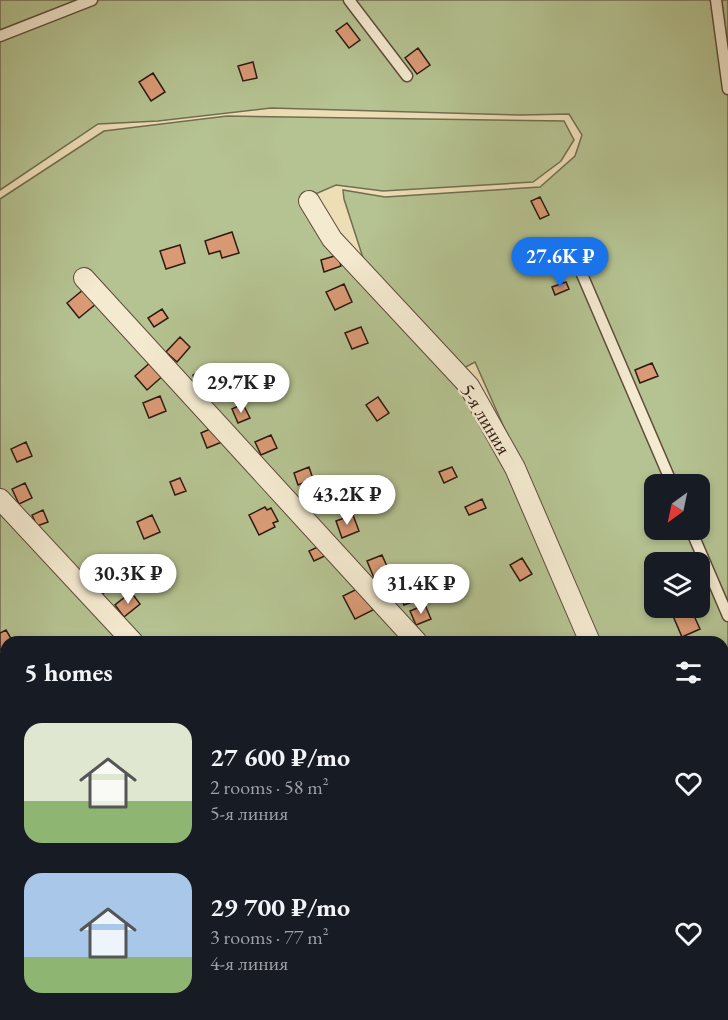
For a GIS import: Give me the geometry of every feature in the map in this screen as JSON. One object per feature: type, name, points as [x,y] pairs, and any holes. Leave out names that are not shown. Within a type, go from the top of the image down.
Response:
[{"type":"street","name":"5-я линия","points":[[309,201],[332,239],[469,386],[516,468],[587,636]]},
{"type":"street","points":[[84,278],[412,636]]},
{"type":"street","points":[[0,499],[127,636]]},
{"type":"lane","points":[[0,36],[92,0]]},
{"type":"lane","points":[[349,0],[407,76]]},
{"type":"lane","points":[[716,0],[728,89]]},
{"type":"lane","points":[[578,264],[668,474]]},
{"type":"lane","points":[[695,540],[728,616]]},
{"type":"green space","points":[[0,0],[728,0],[728,636],[596,636],[475,362],[462,369],[365,264],[344,199],[343,190],[385,197],[540,187],[575,156],[582,135],[569,114],[521,115],[271,108],[158,121],[98,124],[0,190]]},
{"type":"green space","points":[[227,116],[564,121],[574,140],[561,161],[533,182],[383,191],[336,185],[299,201],[318,234],[466,391],[508,460],[583,636],[0,636],[0,199],[104,131]]},
{"type":"building","points":[[347,23],[360,40],[349,48],[336,31]]},
{"type":"building","points":[[418,48],[430,65],[417,74],[405,58]]},
{"type":"building","points":[[253,62],[257,78],[243,81],[238,66]]},
{"type":"building","points":[[153,73],[165,92],[151,101],[139,82]]},
{"type":"building","points":[[540,197],[549,215],[540,219],[531,201]]},
{"type":"building","points":[[232,232],[239,253],[222,258],[220,251],[209,254],[205,241]]},
{"type":"building","points":[[180,245],[185,263],[166,269],[160,251]]},
{"type":"building","points":[[338,255],[341,266],[324,272],[321,260]]},
{"type":"building","points":[[566,282],[569,289],[555,295],[552,287]]},
{"type":"building","points":[[344,284],[352,302],[335,310],[326,292]]},
{"type":"building","points":[[84,289],[96,304],[79,318],[67,303]]},
{"type":"building","points":[[162,309],[168,318],[154,327],[148,318]]},
{"type":"building","points":[[361,327],[368,343],[352,349],[345,333]]},
{"type":"building","points":[[180,337],[190,347],[177,362],[166,352]]},
{"type":"building","points":[[153,360],[165,374],[147,390],[135,376]]},
{"type":"building","points":[[652,363],[658,376],[640,383],[635,370]]},
{"type":"building","points":[[205,369],[213,388],[200,393],[193,375]]},
{"type":"building","points":[[160,396],[166,411],[149,418],[143,403]]},
{"type":"building","points":[[378,397],[389,413],[377,421],[366,405]]},
{"type":"building","points":[[243,404],[250,418],[238,423],[232,409]]},
{"type":"building","points":[[215,427],[222,442],[207,448],[201,433]]},
{"type":"building","points":[[271,435],[277,448],[261,455],[255,442]]},
{"type":"building","points":[[26,442],[32,456],[17,462],[11,449]]},
{"type":"building","points":[[309,467],[313,479],[298,485],[294,473]]},
{"type":"building","points":[[452,467],[457,477],[444,483],[439,472]]},
{"type":"building","points":[[180,478],[186,491],[175,495],[170,482]]},
{"type":"building","points":[[25,483],[32,498],[19,504],[12,489]]},
{"type":"building","points":[[322,486],[327,499],[309,506],[304,494]]},
{"type":"building","points":[[482,499],[486,508],[469,515],[465,507]]},
{"type":"building","points":[[265,507],[267,510],[271,508],[278,521],[273,523],[275,527],[259,535],[249,515]]},
{"type":"building","points":[[43,510],[48,522],[37,526],[32,515]]},
{"type":"building","points":[[152,515],[160,532],[144,539],[137,522]]},
{"type":"building","points":[[353,515],[359,531],[342,538],[336,521]]},
{"type":"building","points":[[324,544],[329,554],[314,561],[309,551]]},
{"type":"building","points":[[382,555],[389,571],[374,578],[367,561]]},
{"type":"building","points":[[522,558],[532,574],[520,581],[510,565]]},
{"type":"building","points":[[104,575],[113,586],[101,595],[93,584]]},
{"type":"building","points":[[417,583],[423,598],[404,605],[398,590]]},
{"type":"building","points":[[361,587],[373,610],[355,619],[343,596]]},
{"type":"building","points":[[131,592],[140,604],[124,617],[115,605]]},
{"type":"building","points":[[425,605],[431,619],[416,625],[410,611]]},
{"type":"building","points":[[674,618],[695,618],[700,629],[682,636]]},
{"type":"building","points":[[6,630],[10,636],[0,636],[0,633]]}]
